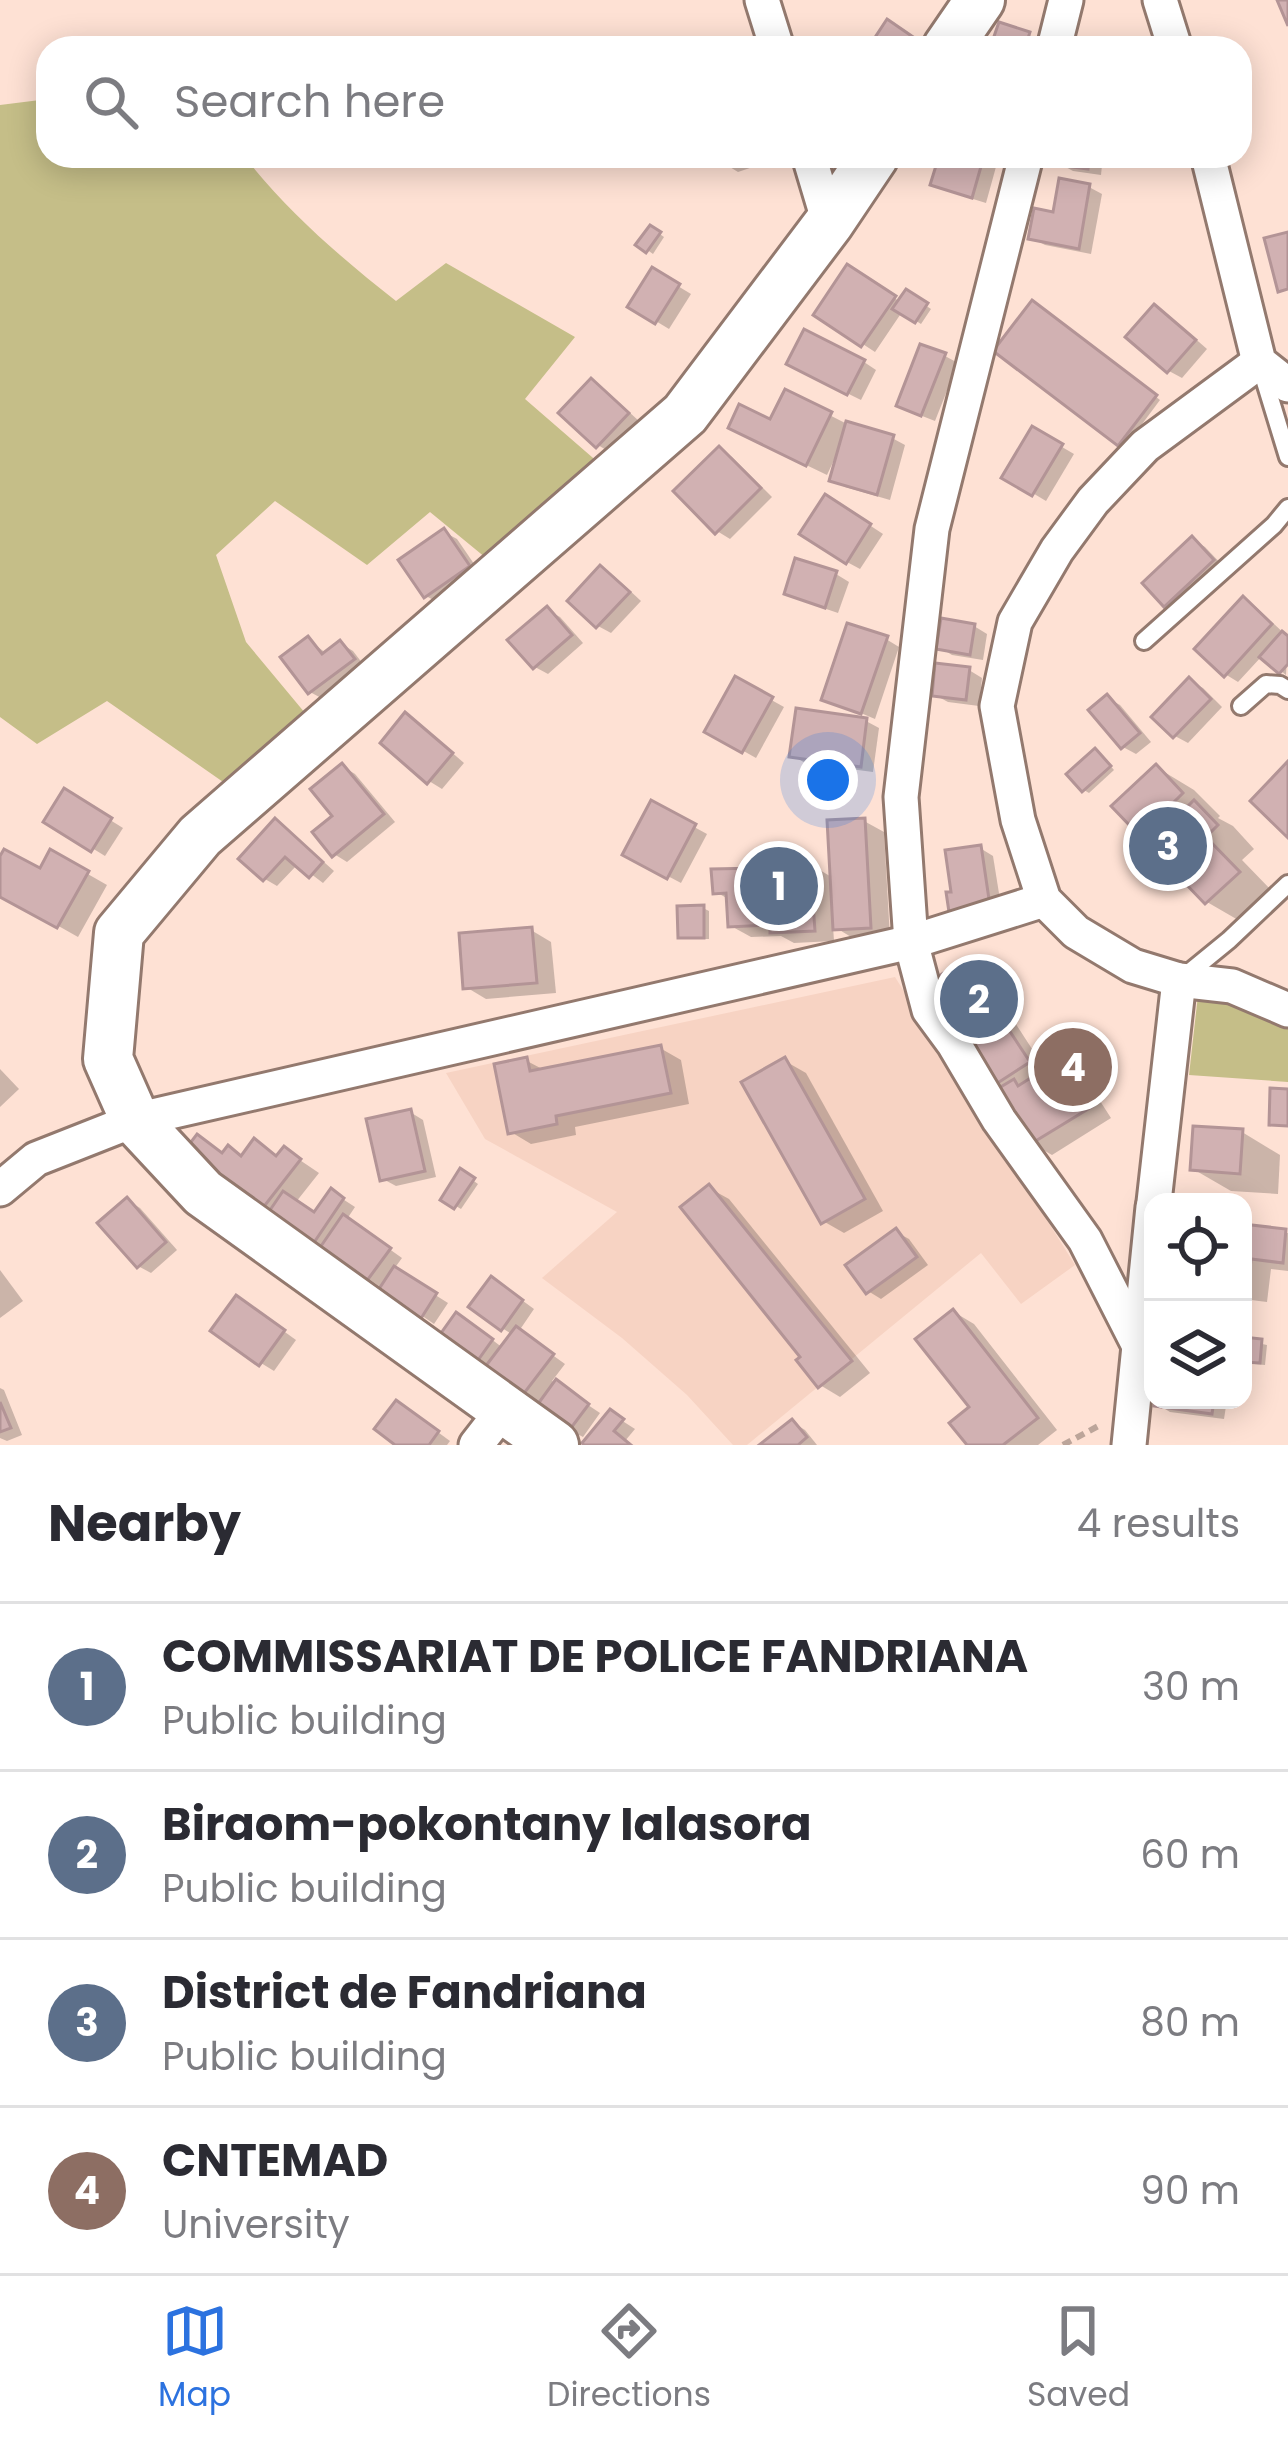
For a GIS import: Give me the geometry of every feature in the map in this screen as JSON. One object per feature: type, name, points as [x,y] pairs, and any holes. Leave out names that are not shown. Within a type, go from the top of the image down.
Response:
[{"type":"main road","points":[[955,36],[980,0]]},
{"type":"main road","points":[[554,1445],[490,1427],[203,1193],[135,1120],[108,1060],[119,933],[200,836],[685,413],[866,168]]},
{"type":"street","points":[[763,0],[774,36]]},
{"type":"street","points":[[1057,36],[1066,0]]},
{"type":"street","points":[[1160,0],[1171,36]]},
{"type":"street","points":[[813,168],[829,223]]},
{"type":"street","points":[[1023,168],[932,529],[901,797],[911,942],[929,1010],[999,1120],[1085,1240],[1138,1342]]},
{"type":"street","points":[[1211,168],[1259,362],[1288,386]]},
{"type":"street","points":[[1259,362],[1145,446],[1093,501],[1057,550],[1015,622],[997,706],[1018,820],[1044,900],[1076,932],[1133,966],[1179,980],[1232,986],[1288,1010]]},
{"type":"street","points":[[0,1167],[36,1159],[135,1120],[911,942],[1044,900]]},
{"type":"street","points":[[1154,1193],[1179,980]]},
{"type":"street","points":[[0,1189],[36,1159]]},
{"type":"street","points":[[1129,1445],[1144,1287]]},
{"type":"lane","points":[[1259,362],[1288,457]]},
{"type":"lane","points":[[1144,641],[1274,526],[1288,508]]},
{"type":"lane","points":[[1241,706],[1266,684],[1288,690]]},
{"type":"lane","points":[[1179,980],[1288,884]]},
{"type":"shaded area","points":[[36,100],[36,168],[254,168],[316,233],[396,301],[446,263],[575,337],[525,399],[600,464],[486,558],[430,512],[367,565],[275,501],[216,555],[246,642],[305,713],[226,784],[107,701],[37,744],[0,717],[0,105]]},
{"type":"shaded area","points":[[895,977],[1075,1265],[1021,1304],[981,1253],[747,1445],[733,1445],[687,1395],[622,1338],[542,1278],[617,1212],[485,1139],[446,1073]]},
{"type":"shaded area","points":[[1198,995],[1219,995],[1288,1020],[1288,1082],[1189,1075]]},
{"type":"building","points":[[1277,0],[1288,0],[1288,26]]},
{"type":"building","points":[[887,19],[912,36],[876,36]]},
{"type":"building","points":[[999,22],[1030,32],[1029,36],[994,36]]},
{"type":"building","points":[[935,168],[981,168],[972,198],[930,185]]},
{"type":"building","points":[[1059,178],[1090,184],[1079,249],[1028,239],[1034,208],[1053,212]]},
{"type":"building","points":[[650,225],[661,232],[646,253],[635,245]]},
{"type":"building","points":[[1288,232],[1288,289],[1278,292],[1264,238]]},
{"type":"building","points":[[847,264],[896,296],[861,347],[813,315]]},
{"type":"building","points":[[652,267],[680,284],[655,324],[627,307]]},
{"type":"building","points":[[906,289],[928,303],[915,323],[892,309]]},
{"type":"building","points":[[1032,300],[1157,395],[1118,446],[993,351]]},
{"type":"building","points":[[1154,304],[1196,340],[1167,373],[1125,337]]},
{"type":"building","points":[[804,329],[865,360],[847,395],[786,364]]},
{"type":"building","points":[[920,344],[946,353],[921,416],[896,406]]},
{"type":"building","points":[[591,378],[629,413],[596,448],[558,413]]},
{"type":"building","points":[[785,389],[832,412],[806,466],[728,428],[739,404],[770,419]]},
{"type":"building","points":[[846,421],[894,435],[877,495],[829,481]]},
{"type":"building","points":[[1032,426],[1063,444],[1032,496],[1001,478]]},
{"type":"building","points":[[719,446],[761,488],[715,534],[673,491]]},
{"type":"building","points":[[825,494],[871,524],[846,564],[799,534]]},
{"type":"building","points":[[444,528],[470,566],[424,598],[398,560]]},
{"type":"building","points":[[1192,536],[1214,560],[1164,607],[1142,583]]},
{"type":"building","points":[[795,558],[837,571],[825,608],[784,594]]},
{"type":"building","points":[[600,565],[630,592],[596,628],[567,601]]},
{"type":"building","points":[[1243,596],[1272,624],[1224,677],[1194,649]]},
{"type":"building","points":[[547,606],[572,635],[533,669],[507,640]]},
{"type":"building","points":[[941,618],[975,624],[970,655],[936,649]]},
{"type":"building","points":[[847,623],[888,636],[861,714],[821,700]]},
{"type":"building","points":[[1282,631],[1288,636],[1288,664],[1279,674],[1259,657]]},
{"type":"building","points":[[308,636],[322,654],[340,640],[355,659],[308,694],[280,657]]},
{"type":"building","points":[[935,663],[970,667],[966,700],[932,696]]},
{"type":"building","points":[[735,676],[773,697],[742,753],[704,732]]},
{"type":"building","points":[[1189,677],[1211,699],[1173,738],[1151,717]]},
{"type":"building","points":[[1107,694],[1140,733],[1121,749],[1088,710]]},
{"type":"building","points":[[796,708],[867,718],[861,767],[789,757]]},
{"type":"building","points":[[405,712],[453,753],[427,784],[380,743]]},
{"type":"building","points":[[1095,748],[1111,766],[1082,792],[1066,774]]},
{"type":"building","points":[[1288,761],[1288,838],[1250,801]]},
{"type":"building","points":[[342,763],[384,814],[332,857],[312,832],[332,816],[310,789]]},
{"type":"building","points":[[1156,764],[1183,793],[1173,803],[1182,812],[1194,800],[1218,825],[1206,837],[1240,872],[1205,904],[1111,806]]},
{"type":"building","points":[[64,788],[112,818],[91,852],[43,822]]},
{"type":"building","points":[[651,800],[696,824],[667,879],[622,855]]},
{"type":"building","points":[[275,818],[323,862],[309,878],[285,857],[263,881],[238,859]]},
{"type":"building","points":[[865,818],[871,928],[833,930],[827,820]]},
{"type":"building","points":[[981,845],[990,906],[949,912],[945,850]]},
{"type":"building","points":[[4,849],[40,868],[50,849],[89,871],[57,928],[0,897]]},
{"type":"building","points":[[810,861],[815,931],[770,933],[770,925],[728,927],[726,893],[713,894],[711,869]]},
{"type":"building","points":[[704,905],[704,938],[678,938],[677,906]]},
{"type":"building","points":[[532,927],[537,983],[463,989],[459,933]]},
{"type":"building","points":[[963,960],[1030,1062],[993,1086],[927,984]]},
{"type":"building","points":[[661,1045],[671,1093],[556,1116],[557,1124],[508,1134],[494,1064],[527,1057],[530,1071]]},
{"type":"building","points":[[785,1057],[865,1199],[821,1224],[741,1082]]},
{"type":"building","points":[[1062,1058],[1093,1106],[1029,1145],[999,1098],[1004,1095],[999,1088],[1014,1079],[1018,1086]]},
{"type":"building","points":[[1270,1088],[1288,1089],[1288,1126],[1269,1125]]},
{"type":"building","points":[[411,1109],[425,1171],[380,1181],[366,1119]]},
{"type":"building","points":[[1193,1126],[1243,1129],[1240,1174],[1190,1170]]},
{"type":"building","points":[[197,1134],[222,1153],[228,1145],[241,1156],[254,1138],[276,1156],[284,1146],[301,1159],[262,1209],[178,1159]]},
{"type":"building","points":[[460,1168],[475,1178],[454,1209],[440,1200]]},
{"type":"building","points":[[709,1184],[852,1361],[818,1388],[796,1360],[800,1357],[680,1207]]},
{"type":"building","points":[[331,1188],[344,1198],[313,1244],[268,1213],[283,1191],[314,1212]]},
{"type":"building","points":[[127,1197],[166,1242],[137,1268],[97,1223]]},
{"type":"building","points":[[343,1214],[391,1248],[366,1282],[319,1249]]},
{"type":"building","points":[[1252,1225],[1286,1229],[1283,1263],[1252,1259]]},
{"type":"building","points":[[896,1228],[917,1257],[866,1294],[845,1265]]},
{"type":"building","points":[[394,1266],[437,1293],[420,1320],[377,1292]]},
{"type":"building","points":[[491,1276],[523,1300],[501,1331],[468,1307]]},
{"type":"building","points":[[236,1295],[285,1330],[259,1366],[210,1331]]},
{"type":"building","points":[[953,1309],[1038,1418],[1003,1445],[967,1445],[949,1423],[969,1407],[915,1339]]},
{"type":"building","points":[[456,1312],[493,1339],[476,1363],[439,1336]]},
{"type":"building","points":[[516,1326],[554,1354],[522,1396],[485,1367]]},
{"type":"building","points":[[1252,1338],[1262,1339],[1260,1363],[1252,1363]]},
{"type":"building","points":[[556,1379],[589,1404],[568,1432],[535,1408]]},
{"type":"building","points":[[396,1400],[439,1431],[429,1445],[395,1445],[374,1429]]},
{"type":"building","points":[[0,1402],[11,1428],[0,1432]]},
{"type":"building","points":[[610,1409],[624,1419],[614,1431],[631,1445],[584,1445],[582,1443]]},
{"type":"building","points":[[1176,1409],[1213,1409],[1212,1414]]},
{"type":"building","points":[[792,1419],[807,1437],[798,1445],[759,1445]]},
{"type":"place","name":"District de Fandriana","points":[[1168,846]]},
{"type":"place","name":"COMMISSARIAT DE POLICE FANDRIANA","points":[[779,886]]},
{"type":"place","name":"Biraom-pokontany Ialasora","points":[[979,999]]},
{"type":"place","name":"CNTEMAD","points":[[1073,1067]]}]
